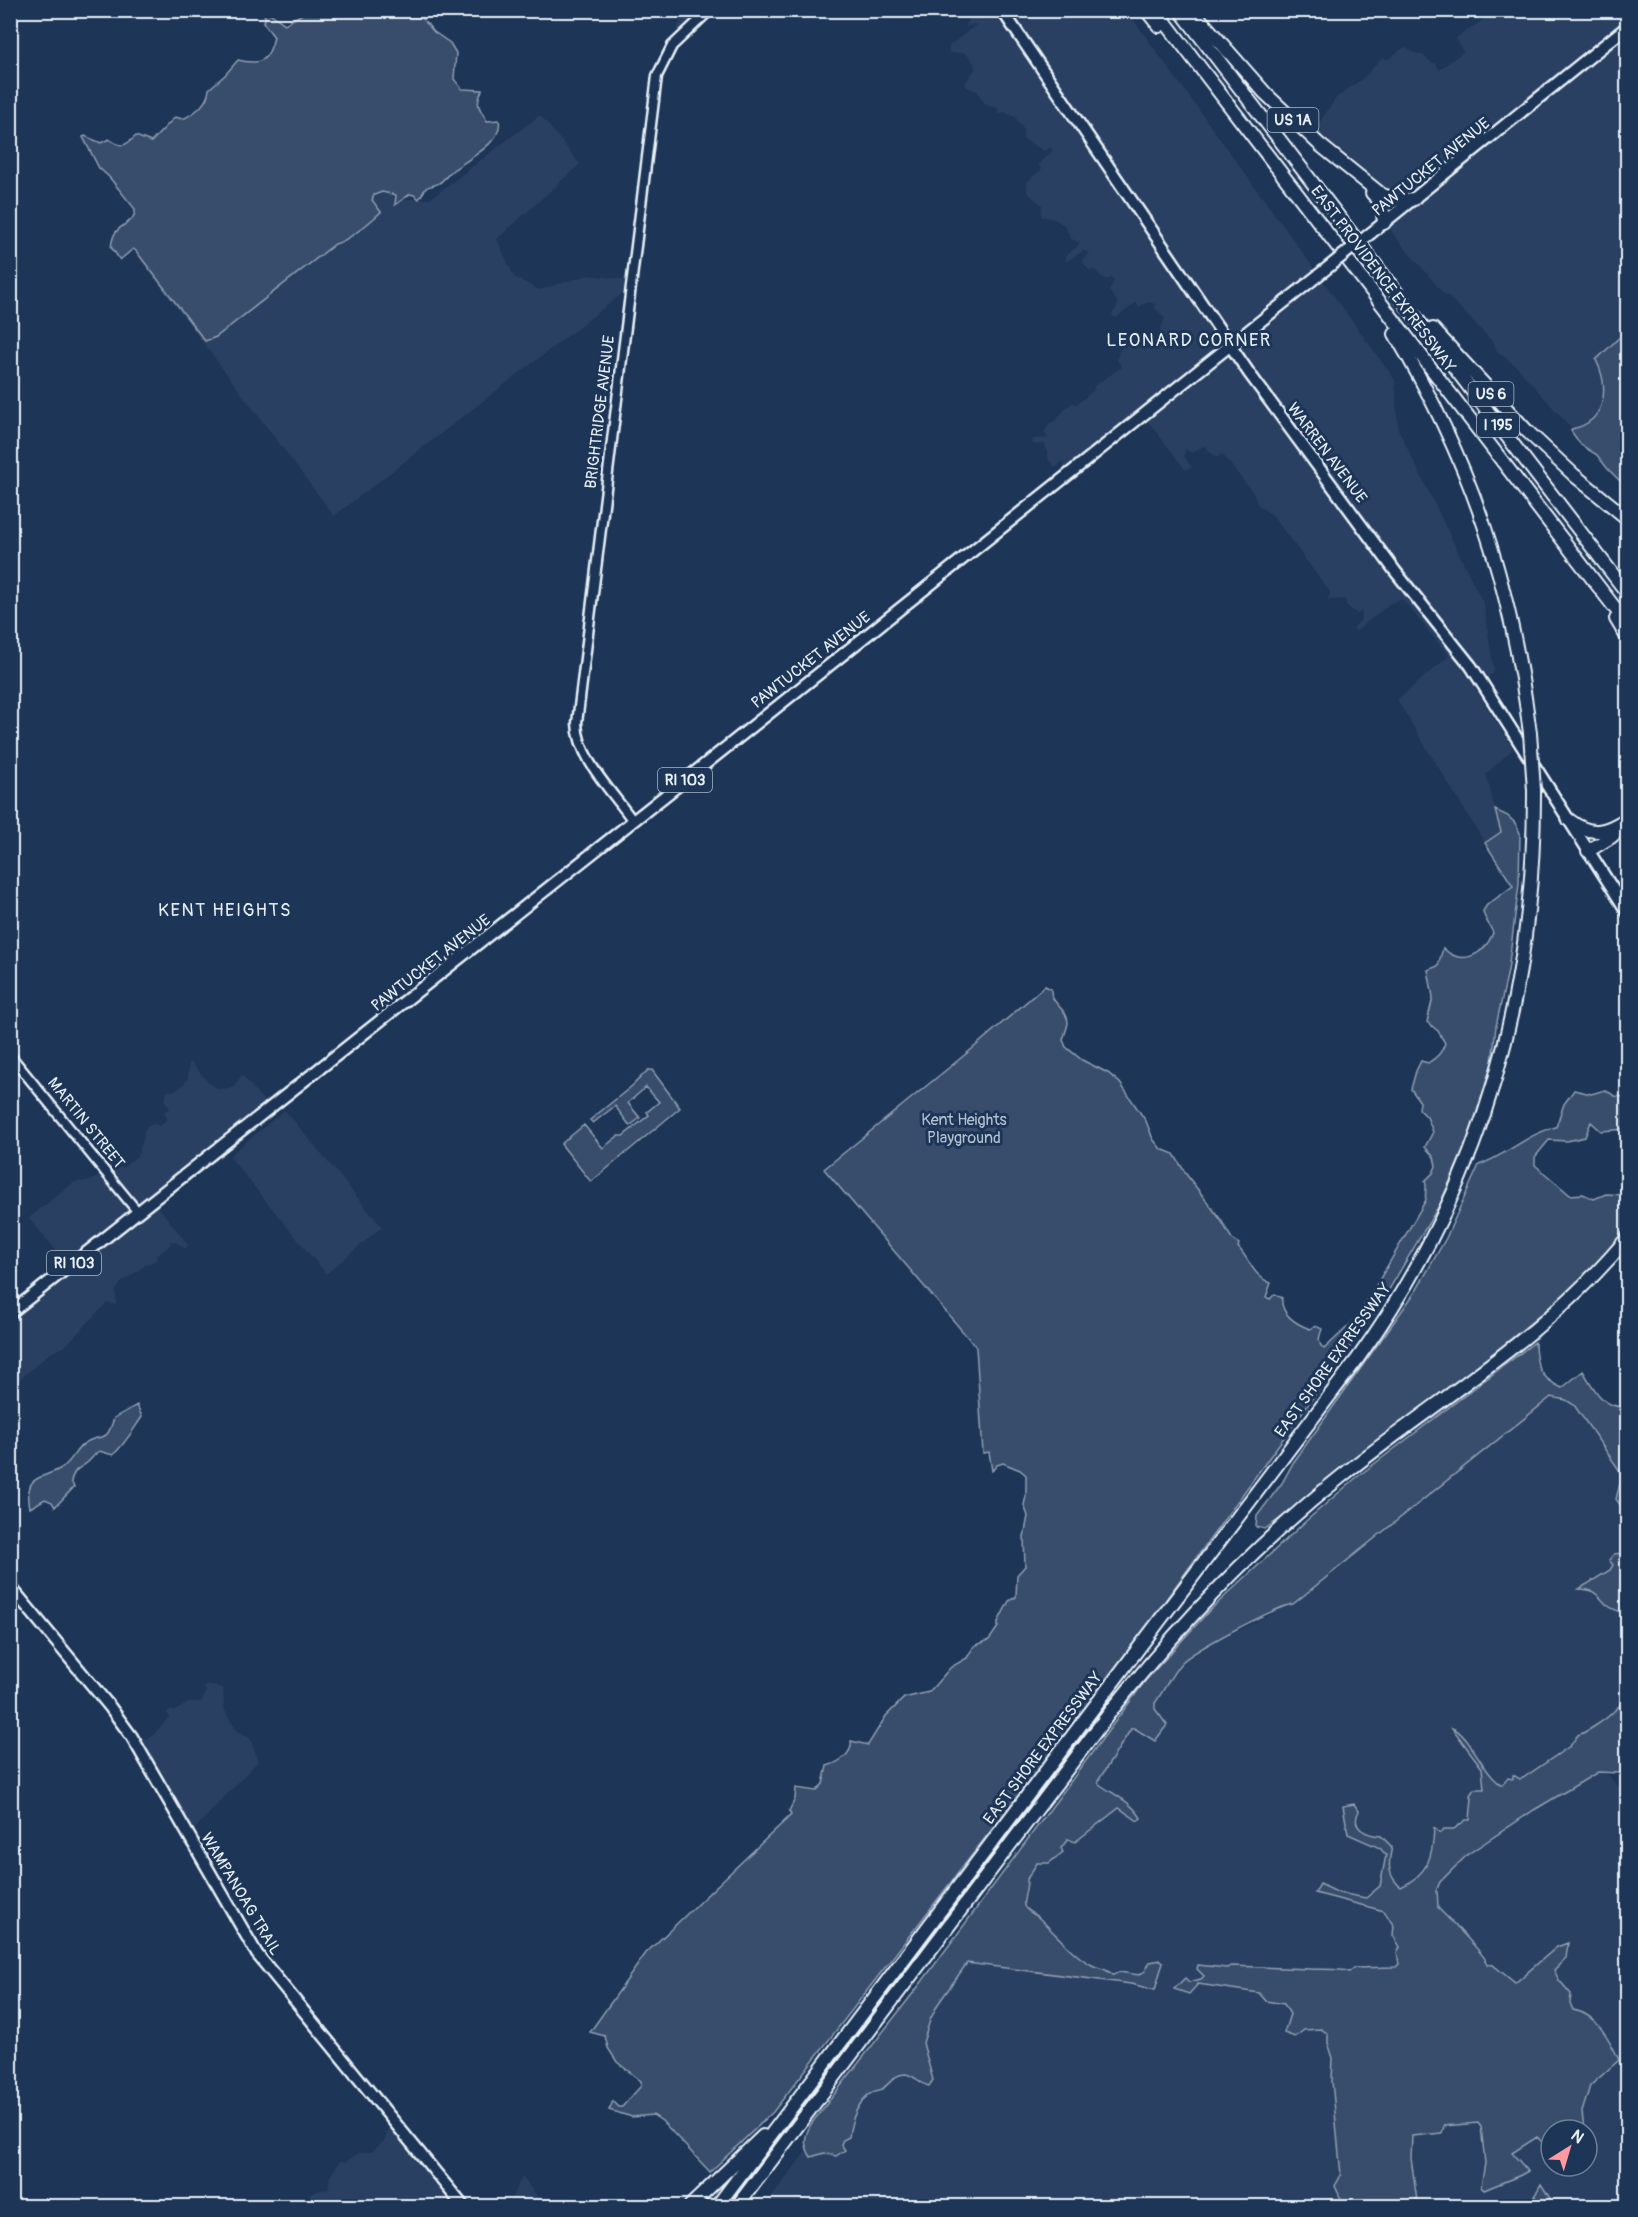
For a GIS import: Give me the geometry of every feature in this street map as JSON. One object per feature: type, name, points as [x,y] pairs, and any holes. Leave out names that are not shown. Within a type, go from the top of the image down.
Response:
[{"type":"highway","points":[[1146,10],[1256,141]]},
{"type":"highway","name":"EAST PROVIDENCE EXPRESSWAY","points":[[1156,10],[1628,626]]},
{"type":"highway","name":"EAST PROVIDENCE EXPRESSWAY","points":[[1180,10],[1628,594]]},
{"type":"highway","name":"US 1A","points":[[1192,10],[1271,100],[1353,172],[1386,197],[1414,200]]},
{"type":"highway","points":[[1353,172],[1382,203],[1384,223]]},
{"type":"highway","name":"US 6","points":[[1368,256],[1507,411],[1564,465],[1628,519]]},
{"type":"highway","name":"EAST SHORE EXPRESSWAY","points":[[717,2206],[1358,1359],[1416,1270],[1468,1161],[1487,1108],[1516,997],[1527,926],[1532,869],[1534,790],[1530,733],[1508,602],[1479,507],[1437,410],[1369,289]]},
{"type":"highway","points":[[1594,582],[1628,639]]},
{"type":"highway","points":[[1569,820],[1582,828],[1598,831],[1611,828],[1628,819]]},
{"type":"highway","points":[[1588,850],[1611,837],[1628,819]]},
{"type":"highway","name":"EAST SHORE EXPRESSWAY","points":[[737,2206],[1111,1711],[1201,1606],[1258,1549],[1328,1488],[1550,1317],[1591,1279],[1628,1237]]},
{"type":"highway","points":[[690,2206],[794,2106]]},
{"type":"main road","name":"WARREN AVENUE","points":[[1002,10],[1230,345],[1400,577],[1471,666],[1628,913]]},
{"type":"main road","name":"PAWTUCKET AVENUE","points":[[10,1313],[137,1211],[286,1097],[1073,472],[1628,26]]},
{"type":"main road","name":"WAMPANOAG TRAIL","points":[[10,1586],[132,1737],[257,1954],[463,2206]]},
{"type":"street","name":"BRIGHTRIDGE AVENUE","points":[[633,821],[586,757],[577,735],[577,723],[657,76],[672,46],[710,10]]},
{"type":"street","name":"MARTIN STREET","points":[[10,1055],[137,1211]]},
{"type":"shaded area","points":[[673,11],[709,11],[682,34],[677,31],[680,21]]},
{"type":"shaded area","points":[[966,11],[1127,11],[1395,380],[1398,429],[1484,605],[1494,672],[1475,688],[1513,749],[1486,774],[1501,832],[1485,843],[1397,700],[1449,656],[1402,599],[1390,603],[1357,631],[1353,629],[1361,619],[1362,611],[1357,614],[1346,605],[1345,599],[1328,600],[1330,592],[1272,515],[1258,505],[1253,493],[1222,454],[1217,458],[1205,445],[1192,453],[1185,449],[1184,456],[1192,468],[1185,469],[1144,416],[1054,484],[1049,481],[1058,476],[1064,463],[1062,461],[1056,468],[1049,460],[1045,444],[1035,445],[1032,443],[1033,439],[1048,438],[1044,433],[1049,424],[1072,403],[1077,404],[1094,390],[1094,386],[1122,367],[1117,360],[1119,350],[1129,341],[1143,341],[1151,346],[1154,345],[1165,318],[1154,307],[1155,304],[1149,302],[1138,307],[1137,302],[1116,318],[1112,315],[1117,307],[1117,301],[1109,291],[1114,281],[1111,278],[1107,280],[1095,270],[1089,270],[1082,261],[1090,253],[1083,251],[1066,262],[1066,256],[1081,243],[1071,239],[1065,226],[1055,219],[1041,216],[1042,205],[1027,192],[1027,182],[1042,169],[1038,165],[1052,151],[1051,147],[1044,151],[1023,139],[1023,129],[1015,117],[1004,112],[998,114],[998,108],[986,105],[977,91],[967,87],[965,83],[975,69],[974,63],[964,53],[949,53],[949,46],[976,25],[965,27],[970,15]]},
{"type":"shaded area","points":[[1497,11],[1627,11],[1628,246],[1617,256],[1627,266],[1627,330],[1596,360],[1600,367],[1604,389],[1599,412],[1584,427],[1572,429],[1516,366],[1497,351],[1494,343],[1444,294],[1393,234],[1387,222],[1416,197],[1408,189],[1396,190],[1378,185],[1315,129],[1336,98],[1362,79],[1382,58],[1388,59],[1405,47],[1414,53],[1423,55],[1432,63],[1436,63],[1439,70],[1463,52],[1456,38]]},
{"type":"shaded area","points":[[319,115],[369,184],[399,199],[430,199],[540,115],[580,164],[497,239],[514,277],[539,290],[589,275],[628,280],[623,293],[334,516],[139,258]]},
{"type":"shaded area","points":[[189,1062],[218,1089],[233,1088],[242,1075],[270,1108],[153,1200],[188,1245],[185,1249],[171,1241],[155,1261],[147,1264],[121,1283],[116,1290],[116,1305],[107,1303],[64,1347],[50,1353],[11,1387],[11,1314],[69,1266],[29,1218],[74,1182],[89,1181],[109,1172],[112,1165],[124,1167],[138,1155],[144,1136],[143,1132],[153,1124],[160,1126],[167,1118],[164,1111],[170,1109],[165,1101],[167,1091],[176,1090],[182,1086],[188,1078]]},
{"type":"shaded area","points":[[285,1110],[382,1227],[326,1274],[229,1156]]},
{"type":"shaded area","points":[[1551,1397],[1566,1400],[1574,1405],[1620,1471],[1621,1480],[1616,1499],[1627,1514],[1625,1527],[1627,1545],[1623,1554],[1619,1552],[1614,1554],[1609,1560],[1613,1565],[1610,1570],[1587,1582],[1580,1589],[1591,1590],[1601,1597],[1608,1607],[1624,1613],[1628,1621],[1627,1701],[1622,1702],[1610,1716],[1578,1735],[1570,1746],[1523,1778],[1508,1778],[1502,1785],[1485,1768],[1457,1730],[1451,1730],[1477,1758],[1482,1768],[1484,1789],[1474,1789],[1470,1820],[1466,1820],[1454,1829],[1440,1833],[1434,1829],[1430,1860],[1416,1880],[1401,1887],[1393,1879],[1388,1860],[1392,1847],[1367,1835],[1358,1827],[1356,1818],[1345,1817],[1348,1834],[1384,1851],[1385,1863],[1380,1886],[1366,1898],[1339,1893],[1330,1888],[1315,1893],[1384,1912],[1394,1926],[1393,1935],[1400,1947],[1399,1964],[1396,1967],[1365,1968],[1349,1972],[1343,1969],[1320,1971],[1222,1966],[1197,1969],[1204,1976],[1201,1979],[1180,1984],[1174,1989],[1181,1990],[1198,1984],[1260,1993],[1266,2001],[1284,2004],[1288,2009],[1290,2014],[1284,2033],[1321,2029],[1328,2034],[1328,2043],[1333,2058],[1332,2081],[1341,2175],[1336,2189],[1341,2199],[1353,2206],[765,2206],[807,2150],[811,2157],[824,2153],[836,2156],[844,2147],[841,2144],[843,2140],[849,2137],[853,2115],[859,2105],[873,2092],[880,2090],[901,2074],[910,2075],[922,2085],[929,2085],[933,2080],[923,2046],[930,2020],[938,2004],[967,1963],[1155,1989],[1163,1962],[1150,1962],[1145,1971],[1139,1975],[1131,1973],[1113,1975],[1102,1967],[1091,1964],[1069,1948],[1025,1907],[1023,1902],[1028,1886],[1027,1879],[1037,1863],[1049,1863],[1062,1852],[1060,1848],[1069,1839],[1076,1842],[1119,1807],[1138,1821],[1128,1802],[1117,1797],[1098,1781],[1131,1729],[1162,1720],[1155,1709],[1155,1703],[1182,1663],[1211,1644],[1291,1604],[1379,1537]]},
{"type":"shaded area","points":[[208,1685],[223,1688],[224,1708],[237,1731],[250,1738],[258,1761],[190,1834],[149,1761],[150,1757],[142,1744],[143,1738],[147,1740],[169,1717],[167,1712],[175,1711],[190,1702],[201,1702],[206,1692],[204,1688]]},
{"type":"shaded area","points":[[1598,1772],[1607,1774],[1628,1797],[1627,2206],[1555,2206],[1541,2185],[1535,2195],[1536,2206],[1438,2206],[1450,2200],[1419,2203],[1414,2184],[1412,2136],[1442,2133],[1444,2126],[1478,2123],[1481,2127],[1485,2163],[1481,2187],[1484,2190],[1528,2171],[1511,2153],[1537,2137],[1539,2139],[1539,2178],[1599,2178],[1599,2118],[1583,2118],[1582,2112],[1593,2082],[1615,2065],[1601,2028],[1581,2011],[1573,2010],[1570,2003],[1571,1994],[1559,1980],[1554,1969],[1566,1958],[1529,1973],[1515,1983],[1493,1965],[1488,1964],[1487,1959],[1438,1908],[1436,1902],[1440,1882],[1468,1854],[1534,1810]]},
{"type":"shaded area","points":[[394,2127],[452,2206],[298,2206],[305,2198],[317,2191],[328,2189],[330,2176],[340,2161],[345,2162],[359,2153],[372,2152],[385,2140],[388,2130]]},
{"type":"shaded area","points":[[522,2177],[545,2206],[507,2206]]},
{"type":"green space","points":[[309,10],[402,11],[410,17],[421,17],[434,32],[450,43],[456,53],[454,79],[462,89],[482,90],[478,103],[480,109],[487,121],[499,120],[499,128],[491,143],[439,183],[426,188],[419,199],[410,194],[395,205],[396,195],[382,192],[374,195],[372,200],[381,212],[371,221],[335,244],[216,337],[205,341],[136,251],[133,249],[120,260],[111,247],[115,234],[131,220],[135,209],[99,168],[83,137],[101,143],[109,139],[120,145],[126,144],[136,136],[151,142],[175,117],[183,119],[200,107],[209,89],[238,60],[253,62],[266,56],[274,37],[263,22],[267,11],[285,24]]},
{"type":"green space","points":[[1627,330],[1627,379],[1622,387],[1626,392],[1624,397],[1627,401],[1627,488],[1597,455],[1581,445],[1571,431],[1592,419],[1598,411],[1604,392],[1596,360]]},
{"type":"green space","name":"Kent Heights Playground","points":[[1495,810],[1508,816],[1520,833],[1519,884],[1508,971],[1496,1026],[1492,1063],[1469,1137],[1440,1204],[1378,1308],[1154,1616],[773,2112],[710,2172],[662,2121],[653,2115],[632,2117],[609,2110],[613,2101],[622,2107],[641,2086],[641,2081],[617,2062],[608,2048],[605,2036],[590,2032],[646,1953],[791,1815],[789,1811],[795,1799],[796,1788],[816,1791],[823,1784],[827,1766],[836,1763],[847,1754],[851,1741],[868,1745],[886,1716],[904,1698],[929,1692],[951,1667],[967,1658],[974,1646],[989,1640],[998,1627],[998,1622],[1009,1601],[1016,1597],[1017,1575],[1025,1566],[1024,1537],[1028,1516],[1024,1505],[1026,1475],[1003,1463],[997,1465],[992,1471],[989,1452],[983,1453],[976,1347],[824,1169],[972,1049],[1045,986],[1051,989],[1053,999],[1067,1017],[1068,1024],[1063,1040],[1066,1047],[1082,1060],[1108,1073],[1120,1083],[1146,1121],[1153,1139],[1161,1149],[1174,1154],[1232,1239],[1239,1244],[1238,1247],[1252,1267],[1271,1283],[1266,1297],[1270,1299],[1275,1294],[1282,1298],[1286,1314],[1299,1324],[1310,1329],[1316,1326],[1322,1329],[1319,1340],[1324,1349],[1357,1318],[1426,1200],[1425,1181],[1436,1166],[1434,1157],[1425,1147],[1433,1132],[1427,1117],[1419,1109],[1420,1102],[1411,1089],[1421,1061],[1428,1063],[1434,1059],[1441,1052],[1445,1043],[1438,1031],[1427,1022],[1433,997],[1428,970],[1438,966],[1443,948],[1450,954],[1465,957],[1472,956],[1484,947],[1493,933],[1483,911],[1487,905],[1513,886],[1485,843],[1501,832]]},
{"type":"green space","points":[[648,1070],[652,1070],[680,1108],[591,1182],[561,1144],[584,1125],[603,1148],[618,1136],[623,1136],[649,1115],[647,1112],[659,1102],[646,1087],[628,1103],[640,1118],[630,1126],[615,1106],[593,1123],[590,1120]]},
{"type":"green space","points":[[1574,1090],[1591,1094],[1605,1090],[1615,1096],[1627,1097],[1627,1129],[1601,1131],[1591,1122],[1585,1137],[1567,1141],[1549,1140],[1535,1157],[1535,1165],[1570,1195],[1583,1194],[1594,1199],[1606,1194],[1627,1195],[1627,1228],[1582,1281],[1496,1351],[1356,1457],[1282,1517],[1265,1529],[1256,1527],[1257,1516],[1416,1291],[1446,1238],[1479,1165],[1536,1134],[1556,1127],[1564,1104]]},
{"type":"green space","points":[[1535,1342],[1540,1370],[1548,1380],[1562,1388],[1583,1371],[1605,1401],[1618,1407],[1627,1407],[1627,1514],[1616,1499],[1621,1480],[1620,1471],[1574,1405],[1566,1400],[1551,1397],[1293,1604],[1235,1630],[1181,1663],[1155,1703],[1155,1709],[1167,1725],[1155,1741],[1134,1728],[1131,1729],[1098,1781],[1127,1803],[1141,1818],[1138,1821],[1119,1808],[1075,1842],[1068,1839],[1061,1848],[1063,1852],[1049,1863],[1037,1863],[1027,1879],[1024,1901],[1026,1909],[1039,1918],[1078,1956],[1113,1975],[1119,1972],[1139,1975],[1145,1971],[1150,1962],[1161,1960],[1163,1962],[1155,1990],[1131,1984],[967,1963],[938,2004],[930,2020],[923,2043],[933,2080],[929,2086],[909,2075],[898,2076],[882,2089],[874,2091],[859,2105],[851,2124],[849,2137],[841,2144],[845,2150],[836,2156],[824,2153],[811,2157],[805,2140],[811,2124],[921,1983],[1146,1680],[1208,1612],[1307,1520],[1357,1477]]},
{"type":"green space","points":[[137,1405],[142,1417],[113,1455],[99,1451],[78,1469],[71,1481],[74,1487],[55,1507],[52,1502],[45,1499],[30,1508],[29,1488],[36,1479],[63,1467],[85,1443],[106,1435],[114,1418]]},
{"type":"green space","points":[[1623,1545],[1628,1545],[1627,1621],[1624,1613],[1613,1609],[1595,1593],[1579,1589],[1610,1570],[1613,1565],[1609,1560],[1614,1554],[1623,1553],[1625,1548]]},
{"type":"green space","points":[[1627,1701],[1627,1752],[1622,1763],[1623,1770],[1619,1773],[1598,1772],[1534,1810],[1468,1854],[1440,1882],[1437,1889],[1438,1908],[1488,1964],[1493,1965],[1515,1983],[1557,1947],[1568,1943],[1566,1958],[1554,1970],[1571,1994],[1570,2003],[1573,2010],[1589,2016],[1595,2022],[1607,2036],[1619,2060],[1590,2086],[1582,2112],[1583,2118],[1539,2118],[1539,2139],[1537,2137],[1512,2153],[1528,2171],[1521,2175],[1484,2190],[1481,2187],[1485,2163],[1481,2127],[1478,2123],[1444,2126],[1442,2133],[1412,2136],[1411,2158],[1417,2201],[1419,2203],[1450,2200],[1450,2202],[1438,2206],[1353,2206],[1341,2199],[1335,2186],[1341,2175],[1332,2081],[1333,2058],[1328,2043],[1328,2034],[1321,2029],[1304,2030],[1295,2037],[1284,2033],[1290,2014],[1284,2004],[1266,2001],[1259,1993],[1198,1984],[1189,1994],[1174,1989],[1185,1978],[1189,1982],[1204,1976],[1197,1969],[1198,1965],[1349,1972],[1354,1968],[1396,1967],[1399,1964],[1397,1952],[1400,1947],[1393,1935],[1394,1926],[1384,1911],[1315,1893],[1320,1884],[1339,1893],[1366,1898],[1380,1886],[1386,1855],[1380,1848],[1348,1834],[1343,1806],[1354,1804],[1359,1811],[1358,1826],[1365,1832],[1381,1836],[1392,1847],[1391,1874],[1401,1887],[1417,1876],[1427,1864],[1432,1848],[1434,1828],[1440,1833],[1444,1829],[1454,1829],[1466,1820],[1470,1820],[1472,1798],[1470,1795],[1474,1789],[1484,1789],[1482,1768],[1452,1728],[1465,1738],[1495,1780],[1502,1785],[1508,1778],[1513,1779],[1513,1775],[1520,1779],[1523,1778],[1570,1746],[1578,1735],[1601,1722]]},
{"type":"green space","points":[[1541,2184],[1555,2206],[1536,2206],[1535,2195]]},
{"type":"district","name":"LEONARD CORNER","points":[[1189,340]]},
{"type":"district","name":"KENT HEIGHTS","points":[[225,910]]}]
